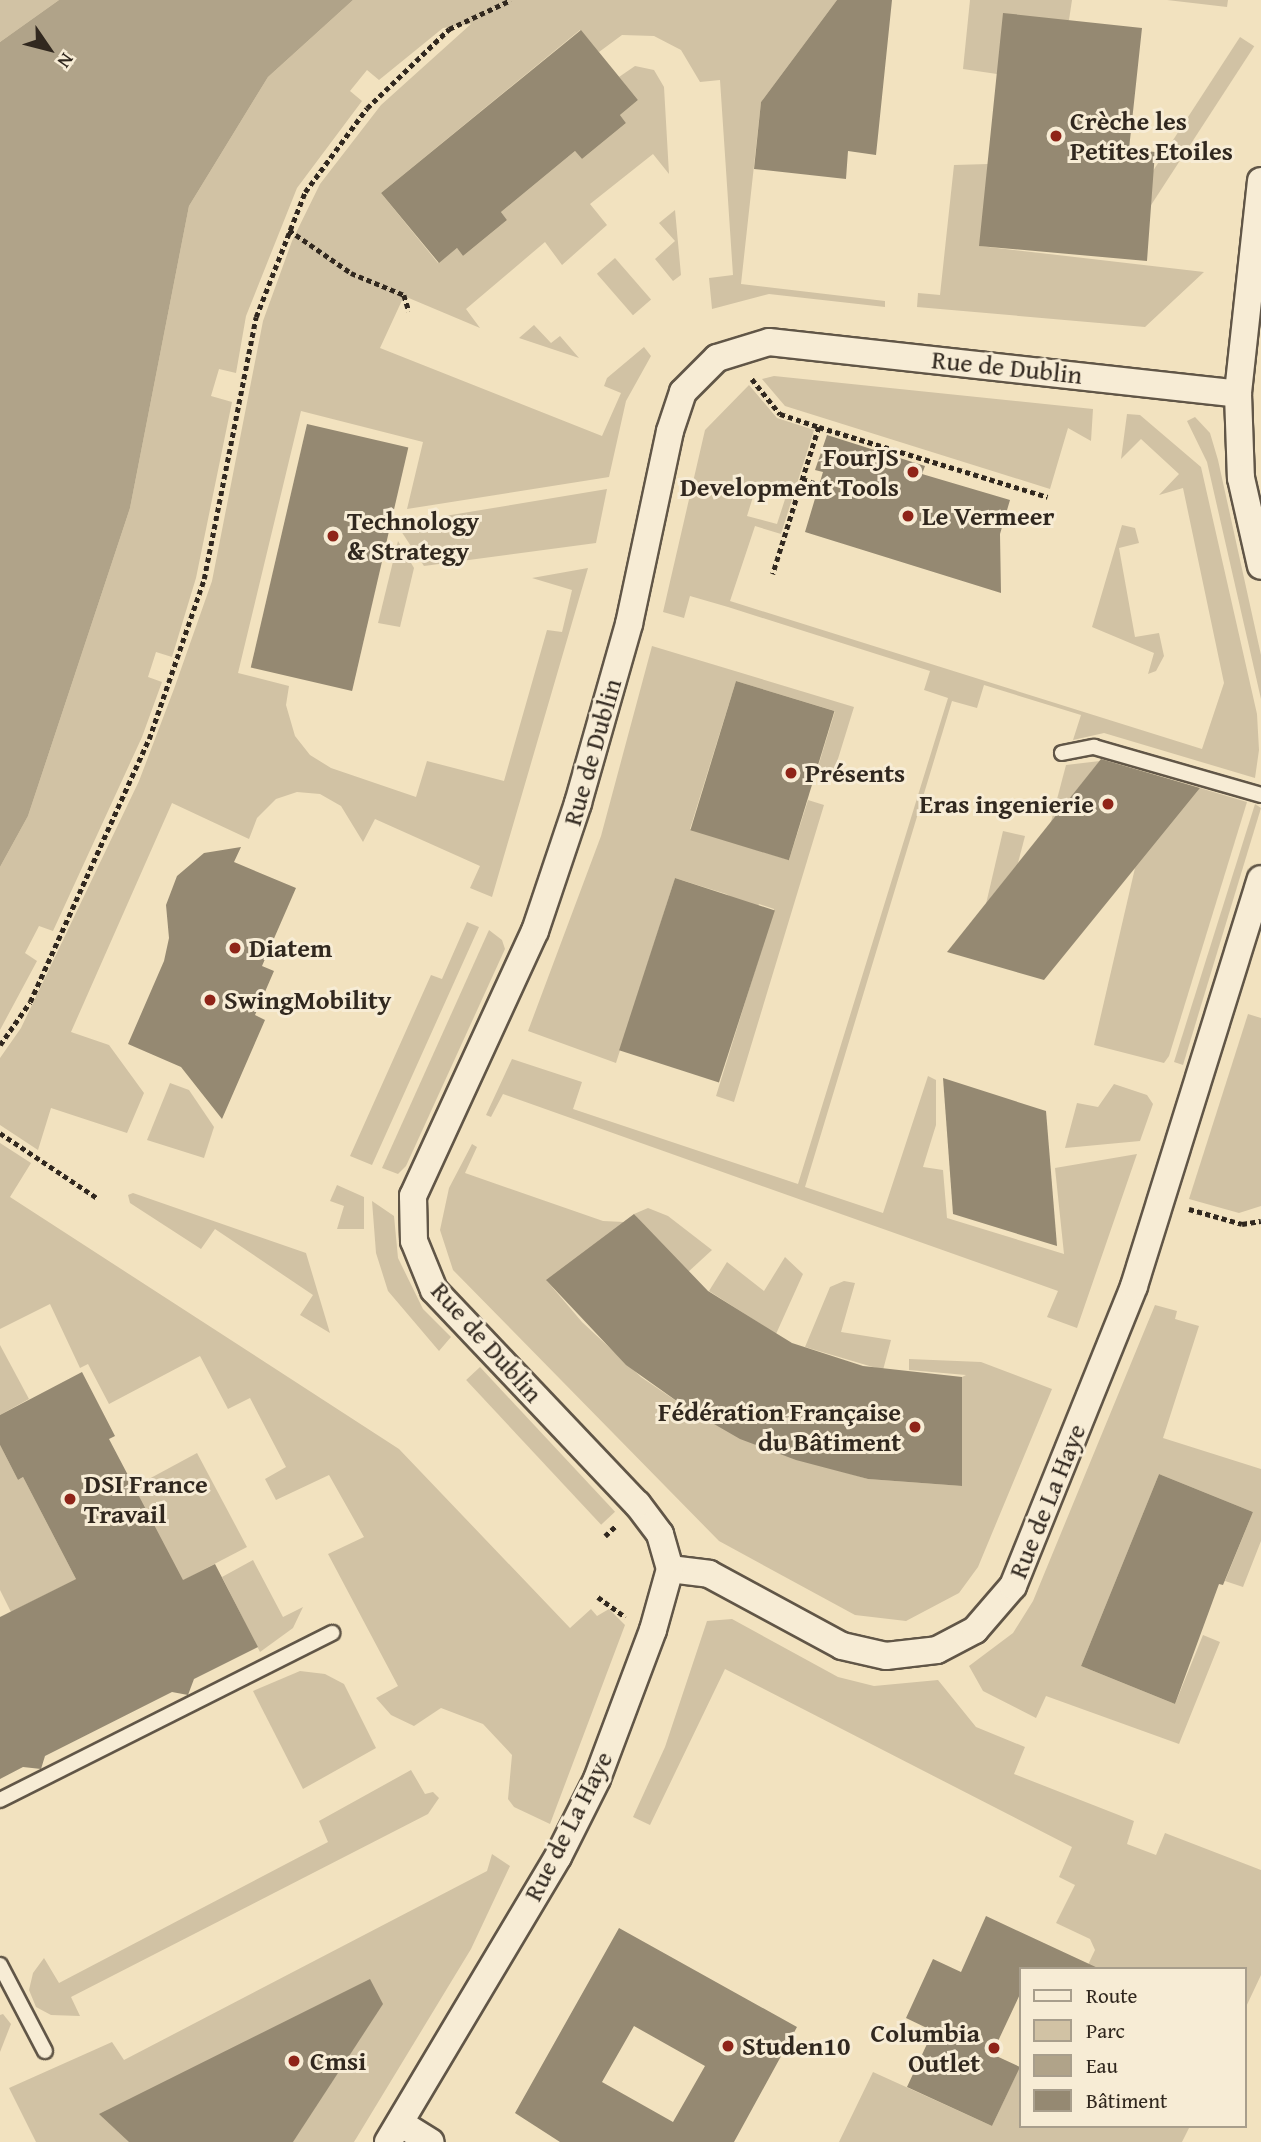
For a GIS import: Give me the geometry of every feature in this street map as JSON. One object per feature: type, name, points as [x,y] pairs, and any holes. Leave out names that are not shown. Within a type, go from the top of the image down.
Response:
[{"type":"street","points":[[1261,180],[1238,394],[1241,478],[1261,566]]},
{"type":"street","name":"Rue de Dublin","points":[[670,1569],[660,1534],[637,1504],[434,1290],[414,1241],[413,1196],[535,931],[574,816],[629,625],[670,431],[683,392],[717,358],[769,342],[1238,394]]},
{"type":"street","name":"Rue de La Haye","points":[[394,2133],[558,1857],[597,1779],[656,1620],[670,1569],[709,1574],[842,1646],[886,1656],[937,1650],[975,1630],[1013,1586],[1134,1286],[1261,879]]},
{"type":"street","points":[[394,2133],[430,2142]]},
{"type":"lane","points":[[1062,753],[1094,747],[1261,796]]},
{"type":"lane","points":[[0,1800],[332,1633]]},
{"type":"lane","points":[[0,1965],[45,2052]]},
{"type":"path","points":[[0,1045],[30,1002],[149,739],[205,579],[256,317],[305,192],[367,108],[449,29],[511,0]]},
{"type":"path","points":[[289,230],[351,273],[404,295],[409,311]]},
{"type":"path","points":[[747,373],[780,414],[1048,497]]},
{"type":"path","points":[[773,574],[819,427]]},
{"type":"path","points":[[802,479],[820,485]]},
{"type":"path","points":[[0,1133],[97,1198]]},
{"type":"path","points":[[1181,1206],[1242,1224],[1261,1221]]},
{"type":"path","points":[[598,1597],[630,1620]]},
{"type":"green space","points":[[0,0],[59,0],[0,42]]},
{"type":"green space","points":[[353,0],[837,0],[761,102],[741,284],[885,301],[885,307],[769,294],[712,309],[709,278],[733,275],[720,80],[700,82],[681,50],[654,36],[622,35],[599,52],[580,30],[381,193],[438,263],[457,248],[463,256],[507,220],[501,212],[575,151],[582,159],[626,123],[620,115],[638,100],[619,77],[635,66],[654,70],[664,87],[669,174],[653,154],[590,204],[607,225],[562,265],[545,242],[466,309],[480,328],[404,296],[380,348],[602,436],[621,393],[604,386],[607,378],[644,347],[651,356],[626,401],[609,477],[407,509],[423,442],[301,411],[238,673],[289,686],[286,705],[295,736],[310,755],[331,768],[416,797],[427,761],[504,781],[547,630],[562,632],[572,590],[532,578],[588,568],[492,897],[470,888],[480,866],[375,819],[363,842],[341,806],[320,794],[297,792],[276,799],[257,818],[249,839],[172,803],[71,1032],[109,1045],[144,1093],[127,1133],[51,1108],[38,1150],[0,1125],[0,1058],[21,1028],[139,781],[174,689],[212,581],[263,321],[292,241],[320,184],[381,105],[471,24],[443,28],[379,80],[367,70],[350,91],[362,101],[297,188],[246,316],[236,373],[219,369],[211,396],[232,402],[196,578],[172,657],[156,652],[148,677],[162,682],[142,737],[53,931],[39,926],[25,953],[37,961],[0,1030],[0,867],[28,816],[130,508],[189,206],[268,77]]},
{"type":"green space","points":[[970,0],[1072,0],[1069,20],[997,74],[963,69]]},
{"type":"green space","points":[[1167,0],[1228,0],[1227,7]]},
{"type":"green space","points":[[1240,37],[1254,46],[1142,220],[1127,211]]},
{"type":"green space","points":[[988,164],[980,246],[1204,272],[1145,327],[917,307],[918,293],[940,295],[954,165]]},
{"type":"green space","points":[[675,210],[681,275],[673,281],[655,259],[675,241],[659,223]]},
{"type":"green space","points":[[615,258],[651,300],[633,315],[597,274]]},
{"type":"green space","points":[[534,325],[551,343],[560,336],[579,358],[519,338]]},
{"type":"green space","points":[[774,376],[1093,409],[1091,441],[1068,428],[1050,489],[785,406],[762,379]]},
{"type":"green space","points":[[749,385],[777,418],[814,430],[781,534],[755,526],[730,601],[1202,749],[1224,683],[1183,488],[1159,495],[1179,474],[1141,439],[1121,459],[1127,414],[1140,415],[1201,467],[1257,714],[1259,750],[1255,778],[1104,733],[1073,740],[1081,715],[984,685],[977,708],[952,701],[805,1187],[883,1213],[928,1076],[936,1080],[936,1125],[923,1167],[943,1170],[947,1218],[1064,1254],[1055,1168],[1137,1154],[1077,1328],[1047,1317],[1058,1291],[503,1094],[491,1117],[486,1115],[512,1059],[582,1082],[573,1109],[798,1184],[948,698],[924,690],[930,671],[728,607],[690,596],[684,618],[663,612],[705,430]],"holes":[[[757,484],[787,493],[777,524],[747,516]]]},
{"type":"green space","points":[[1195,417],[1210,433],[1218,460],[1261,655],[1261,699],[1207,462],[1187,421]]},
{"type":"green space","points":[[607,489],[596,543],[424,566],[401,531],[403,523]]},
{"type":"green space","points":[[1122,525],[1135,528],[1139,543],[1119,548],[1135,637],[1159,633],[1164,656],[1156,671],[1148,674],[1154,653],[1092,627]]},
{"type":"green space","points":[[398,541],[414,568],[400,627],[378,623]]},
{"type":"green space","points":[[652,646],[854,707],[833,775],[817,770],[835,711],[736,681],[690,829],[789,860],[808,800],[824,805],[734,1102],[716,1096],[774,909],[759,904],[756,911],[726,894],[675,878],[616,1063],[528,1031],[601,836]]},
{"type":"green space","points":[[1100,761],[1051,822],[1066,765]]},
{"type":"green space","points":[[1200,788],[1247,802],[1169,1056],[1164,1063],[1094,1045],[1135,868]]},
{"type":"green space","points":[[1255,804],[1261,808],[1183,1065],[1174,1062]]},
{"type":"green space","points":[[1003,831],[1025,836],[1018,863],[986,904]]},
{"type":"green space","points":[[467,922],[479,927],[372,1165],[350,1156],[431,975],[442,979]]},
{"type":"green space","points":[[489,930],[502,940],[505,949],[406,1166],[398,1174],[382,1168]]},
{"type":"green space","points":[[1248,1014],[1261,1018],[1261,1206],[1239,1213],[1189,1199]]},
{"type":"green space","points":[[170,1083],[189,1090],[214,1127],[204,1158],[147,1140]]},
{"type":"green space","points":[[1114,1084],[1147,1095],[1153,1104],[1140,1141],[1065,1148],[1077,1103],[1098,1107]]},
{"type":"green space","points":[[0,1143],[31,1163],[10,1197],[399,1449],[570,1628],[591,1609],[597,1616],[609,1609],[625,1625],[550,1824],[514,1807],[508,1799],[512,1755],[483,1724],[441,1708],[414,1726],[391,1715],[376,1698],[398,1686],[328,1554],[364,1537],[329,1475],[276,1500],[265,1479],[286,1467],[250,1398],[228,1409],[200,1356],[109,1404],[88,1364],[80,1368],[50,1304],[0,1329]]},
{"type":"green space","points":[[472,1144],[477,1147],[465,1173],[603,1221],[624,1222],[547,1281],[582,1322],[641,1377],[688,1409],[764,1449],[868,1479],[962,1486],[962,1377],[966,1375],[909,1370],[909,1359],[981,1362],[1052,1389],[978,1567],[959,1593],[906,1621],[855,1615],[719,1541],[453,1270],[440,1230],[449,1188]]},
{"type":"green space","points":[[337,1185],[364,1197],[364,1229],[337,1229],[344,1206],[330,1201]]},
{"type":"green space","points":[[133,1193],[306,1253],[330,1333],[300,1315],[313,1295],[215,1229],[201,1249],[130,1203],[128,1195]]},
{"type":"green space","points":[[372,1201],[394,1216],[398,1258],[423,1309],[451,1337],[439,1351],[388,1291],[376,1253]]},
{"type":"green space","points":[[648,1208],[668,1216],[712,1250],[687,1273],[634,1214]]},
{"type":"green space","points":[[785,1257],[803,1274],[776,1334],[709,1291],[727,1262],[764,1291]]},
{"type":"green space","points":[[844,1281],[855,1283],[841,1332],[891,1340],[883,1370],[805,1347],[830,1287]]},
{"type":"green space","points":[[1155,1305],[1177,1311],[1175,1319],[1199,1326],[1163,1438],[1261,1469],[1261,1541],[1243,1587],[1225,1581],[1253,1512],[1159,1474],[1081,1666],[1175,1704],[1203,1635],[1220,1642],[1179,1744],[1046,1696],[1036,1718],[983,1691],[969,1666],[1013,1633],[1033,1601]]},
{"type":"green space","points":[[0,1345],[29,1399],[0,1415]]},
{"type":"green space","points":[[480,1367],[615,1512],[601,1525],[466,1380]]},
{"type":"green space","points":[[0,1445],[18,1480],[23,1477],[76,1579],[11,1612],[0,1590]]},
{"type":"green space","points":[[197,1453],[247,1547],[149,1598],[134,1487]]},
{"type":"green space","points":[[253,1560],[283,1617],[303,1607],[293,1628],[260,1652],[222,1577]]},
{"type":"green space","points":[[732,1619],[838,1677],[874,1686],[938,1680],[976,1727],[1025,1747],[1014,1774],[1134,1821],[1127,1844],[1156,1855],[1165,1833],[1261,1870],[1261,1975],[1247,2005],[1247,1967],[1087,1967],[1095,1950],[1090,1939],[1056,1923],[1075,1885],[1059,1877],[1072,1847],[725,1669],[650,1825],[633,1817],[665,1747],[707,1621]]},
{"type":"green space","points":[[300,1671],[325,1674],[344,1684],[376,1748],[303,1789],[253,1691]]},
{"type":"green space","points":[[411,1770],[425,1794],[433,1792],[439,1798],[428,1814],[71,1997],[80,2016],[51,2015],[36,2007],[29,1990],[33,1973],[44,1958],[59,1983],[328,1842],[319,1821]]},
{"type":"green space","points":[[492,1854],[510,1866],[471,1949],[354,2142],[36,2142],[9,2088],[112,2042],[124,2060],[487,1871]]},
{"type":"green space","points":[[3,2014],[11,2024],[0,2052],[0,2015]]},
{"type":"green space","points":[[1020,2066],[1020,2128],[1189,2128],[1182,2142],[839,2142],[873,2072],[992,2126]]},
{"type":"water","points":[[59,0],[353,0],[268,77],[189,206],[130,508],[28,816],[0,867],[0,42]]},
{"type":"building","points":[[837,0],[892,0],[876,155],[848,151],[846,179],[754,169],[761,102]]},
{"type":"building","name":"Crèche les Petites Etoiles","points":[[1003,13],[1142,28],[1129,149],[1155,152],[1147,261],[979,246]]},
{"type":"building","points":[[581,30],[638,100],[620,115],[626,123],[582,159],[575,151],[501,212],[507,220],[463,256],[457,248],[439,263],[381,193]]},
{"type":"building","name":"Technology & Strategy","points":[[307,424],[408,447],[352,691],[251,668]]},
{"type":"building","name":"Le Vermeer","points":[[827,435],[925,466],[922,474],[1010,500],[1000,534],[1001,593],[805,532],[823,472],[815,470]]},
{"type":"building","points":[[736,681],[834,711],[789,860],[690,830]]},
{"type":"building","points":[[1101,759],[1200,788],[1044,980],[947,952]]},
{"type":"building","points":[[241,847],[234,862],[296,888],[262,966],[274,971],[255,1015],[265,1020],[222,1119],[181,1067],[128,1044],[164,961],[169,938],[166,905],[177,876],[204,853]]},
{"type":"building","points":[[675,878],[775,910],[719,1083],[619,1050]]},
{"type":"building","points":[[943,1078],[1046,1111],[1057,1246],[953,1214]]},
{"type":"building","points":[[634,1214],[708,1291],[792,1343],[863,1366],[962,1377],[962,1486],[868,1479],[796,1460],[740,1439],[688,1409],[626,1365],[546,1280]]},
{"type":"building","points":[[82,1372],[115,1436],[109,1439],[183,1580],[215,1564],[258,1647],[194,1679],[188,1695],[172,1692],[45,1756],[41,1769],[23,1767],[0,1779],[0,1617],[76,1579],[23,1477],[18,1480],[0,1445],[0,1415]]},
{"type":"building","points":[[1159,1474],[1253,1512],[1223,1585],[1219,1584],[1175,1704],[1081,1666]]},
{"type":"building","points":[[986,1916],[1096,1967],[1020,1967],[1020,1994],[992,2054],[1020,2067],[992,2126],[907,2087],[933,2031],[906,2018],[933,1959],[961,1972]]},
{"type":"building","name":"Studen10","points":[[619,1928],[797,2027],[734,2142],[560,2142],[515,2113]],"holes":[[[634,2026],[705,2066],[673,2122],[602,2082]]]},
{"type":"building","points":[[370,1979],[383,2004],[293,2142],[129,2142],[99,2114]]},
{"type":"place","name":"Crèche les Petites Etoiles","points":[[1056,136]]},
{"type":"place","name":"FourJS Development Tools","points":[[913,472]]},
{"type":"place","name":"Le Vermeer","points":[[908,516]]},
{"type":"place","name":"Technology & Strategy","points":[[333,536]]},
{"type":"place","name":"Présents","points":[[791,773]]},
{"type":"place","name":"Eras ingenierie","points":[[1108,804]]},
{"type":"place","name":"Diatem","points":[[235,948]]},
{"type":"place","name":"SwingMobility","points":[[210,1000]]},
{"type":"place","name":"Fédération Française du Bâtiment","points":[[915,1427]]},
{"type":"place","name":"DSI France Travail","points":[[70,1499]]},
{"type":"place","name":"Studen10","points":[[728,2046]]},
{"type":"place","name":"Columbia Outlet","points":[[994,2048]]},
{"type":"place","name":"Cmsi","points":[[294,2061]]}]
